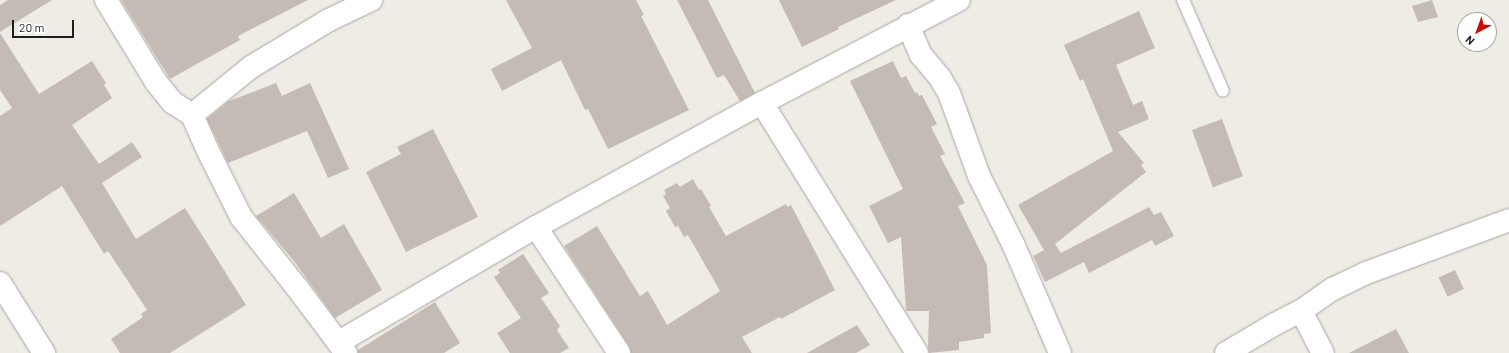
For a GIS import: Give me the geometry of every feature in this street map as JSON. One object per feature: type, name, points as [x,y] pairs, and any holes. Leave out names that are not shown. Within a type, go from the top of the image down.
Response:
[{"type":"street","points":[[106,0],[156,82],[172,102],[192,115],[207,149],[241,217],[342,348],[536,227],[762,103],[908,25],[959,0]]},
{"type":"street","points":[[192,115],[251,67],[329,20],[371,0]]},
{"type":"street","points":[[908,25],[921,55],[940,78],[949,93],[979,176],[1014,246],[1060,353]]},
{"type":"street","points":[[762,103],[917,353]]},
{"type":"street","points":[[1226,353],[1301,310],[1332,289],[1366,273],[1509,220]]},
{"type":"street","points":[[536,227],[619,353]]},
{"type":"street","points":[[0,283],[44,353]]},
{"type":"street","points":[[1301,310],[1324,353]]},
{"type":"lane","points":[[1183,0],[1224,91]]},
{"type":"building","points":[[8,0],[52,0],[0,32],[0,5]]},
{"type":"building","points":[[121,0],[308,0],[238,36],[240,40],[170,79]]},
{"type":"building","points":[[506,0],[636,0],[644,15],[641,16],[689,110],[608,149],[588,109],[585,110],[561,60],[502,91],[491,69],[532,48]]},
{"type":"building","points":[[677,0],[708,0],[755,93],[740,101],[724,75],[717,78]]},
{"type":"building","points":[[779,0],[896,0],[838,27],[839,29],[802,47]]},
{"type":"building","points":[[1432,0],[1438,17],[1418,22],[1412,6]]},
{"type":"building","points":[[1139,11],[1155,48],[1116,65],[1133,105],[1142,101],[1149,119],[1118,132],[1144,163],[1141,165],[1146,172],[1055,244],[1061,253],[1149,207],[1154,215],[1161,212],[1174,236],[1155,246],[1152,240],[1089,273],[1084,262],[1045,282],[1033,256],[1044,250],[1018,205],[1113,151],[1083,79],[1080,81],[1064,45]]},
{"type":"building","points":[[0,33],[39,94],[92,61],[106,83],[104,85],[112,98],[72,125],[99,164],[132,142],[142,157],[102,183],[136,239],[185,208],[246,305],[170,353],[120,353],[111,339],[143,317],[141,314],[147,310],[108,251],[104,254],[62,186],[0,226],[0,116],[12,108],[0,90]]},
{"type":"building","points":[[893,61],[901,78],[906,76],[915,93],[917,92],[919,96],[922,95],[937,124],[931,127],[945,154],[940,156],[965,203],[958,206],[987,265],[991,333],[984,334],[984,338],[959,342],[959,350],[929,353],[929,311],[906,311],[901,237],[888,243],[869,206],[903,189],[850,81]]},
{"type":"building","points":[[276,83],[282,96],[310,83],[349,169],[328,178],[307,131],[228,163],[207,119],[229,101]]},
{"type":"building","points":[[1222,119],[1243,176],[1213,187],[1192,130]]},
{"type":"building","points":[[433,129],[478,217],[406,252],[366,172],[401,154],[397,147]]},
{"type":"building","points":[[693,179],[711,206],[709,207],[726,236],[786,204],[787,207],[791,205],[835,290],[781,319],[780,317],[742,337],[752,353],[631,353],[629,346],[564,246],[597,226],[640,296],[648,291],[667,325],[720,291],[688,235],[684,237],[678,226],[675,227],[666,211],[670,208],[663,196],[666,194],[664,190],[677,183],[680,187]]},
{"type":"building","points":[[294,193],[321,238],[344,224],[382,290],[335,318],[294,261],[256,216]]},
{"type":"building","points":[[523,254],[549,293],[541,298],[560,326],[557,330],[569,348],[560,353],[510,353],[497,333],[521,318],[494,277],[500,273],[498,270]]},
{"type":"building","points":[[1455,270],[1464,289],[1448,297],[1439,278]]},
{"type":"building","points":[[435,302],[460,343],[444,353],[358,353],[358,350]]},
{"type":"building","points":[[857,325],[870,345],[856,353],[807,353]]},
{"type":"building","points":[[1396,329],[1409,353],[1349,353]]}]
